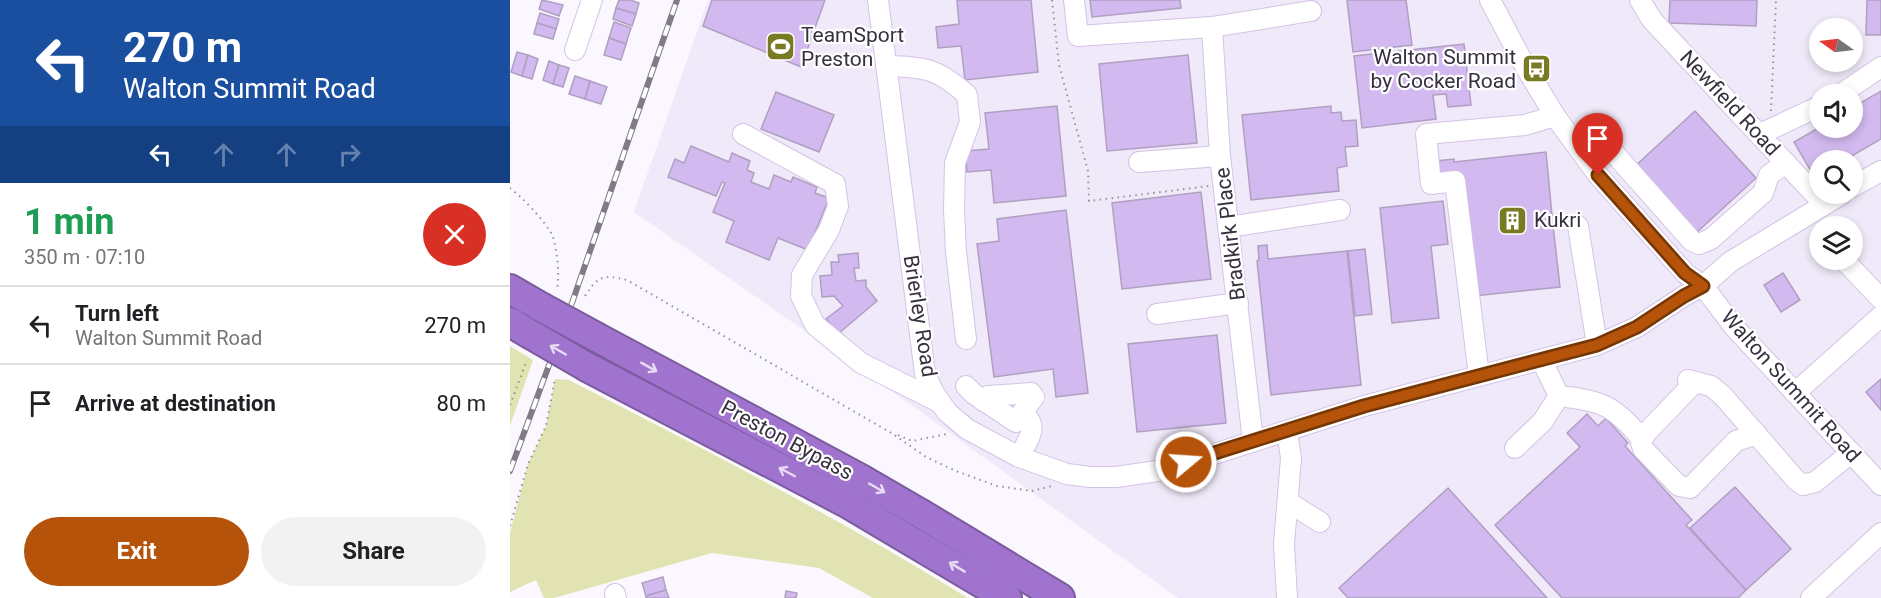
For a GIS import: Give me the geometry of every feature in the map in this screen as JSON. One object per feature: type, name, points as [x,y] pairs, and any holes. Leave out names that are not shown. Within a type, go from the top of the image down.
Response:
[{"type":"highway","name":"Preston Bypass","points":[[510,289],[549,298],[598,339],[861,479],[1060,598]]},
{"type":"highway","name":"Preston Bypass","points":[[522,339],[587,367],[847,503],[1007,598]]},
{"type":"street","points":[[574,50],[592,0]]},
{"type":"street","name":"Brierley Road","points":[[878,0],[925,374],[933,393],[947,412],[967,429],[1019,457],[1067,474],[1116,477],[1164,470],[1364,406],[1597,345],[1637,327],[1703,286],[1730,262],[1824,204]]},
{"type":"street","points":[[1074,0],[1078,36],[1212,27],[1311,11]]},
{"type":"street","name":"Walton Summit Road","points":[[1490,0],[1520,58],[1555,116],[1598,175],[1685,273],[1703,286],[1735,328],[1881,484]]},
{"type":"street","name":"Newfield Road","points":[[1640,0],[1652,20],[1765,131],[1786,163],[1809,188]]},
{"type":"street","name":"Bradkirk Place","points":[[1212,27],[1220,156],[1253,441]]},
{"type":"street","points":[[886,66],[917,66],[947,76],[967,94],[970,122],[955,163],[954,210],[956,252],[966,339]]},
{"type":"street","points":[[1856,84],[1881,67]]},
{"type":"street","points":[[1765,131],[1809,111]]},
{"type":"street","points":[[1479,376],[1455,181],[1431,184],[1426,134],[1525,125],[1555,116]]},
{"type":"street","points":[[743,135],[835,184],[838,206],[829,230],[802,275],[801,296],[815,325],[861,363],[941,403]]},
{"type":"street","points":[[1598,135],[1692,241],[1699,244],[1711,239],[1763,193],[1769,175],[1786,163]]},
{"type":"street","points":[[1139,162],[1220,156]]},
{"type":"street","points":[[1863,182],[1881,171]]},
{"type":"street","points":[[1228,227],[1340,210]]},
{"type":"street","points":[[1578,226],[1597,345]]},
{"type":"street","points":[[1853,270],[1881,299]]},
{"type":"street","points":[[1157,314],[1238,303]]},
{"type":"street","points":[[1796,393],[1881,316]]},
{"type":"street","points":[[1542,361],[1559,396]]},
{"type":"street","points":[[1642,440],[1691,381],[1711,386],[1723,396],[1796,480],[1803,484],[1808,485],[1815,482],[1851,453]]},
{"type":"street","points":[[966,386],[982,400],[1016,422],[1022,413],[1029,420],[1032,430],[1019,457]]},
{"type":"street","points":[[1559,396],[1586,399],[1605,405],[1623,418],[1642,440],[1643,449],[1679,486],[1690,488],[1736,441],[1757,434]]},
{"type":"street","points":[[1515,448],[1543,422],[1559,396]]},
{"type":"street","points":[[1287,432],[1291,458],[1284,544],[1287,598]]},
{"type":"street","points":[[1288,502],[1320,522]]},
{"type":"street","points":[[1811,598],[1881,533]]},
{"type":"path","points":[[1052,0],[1059,65],[1088,171],[1089,201],[1223,184]]},
{"type":"path","points":[[1765,131],[1776,0]]},
{"type":"path","points":[[510,188],[524,198],[553,236],[559,279],[549,298]]},
{"type":"path","points":[[585,296],[595,281],[609,275],[627,280],[893,434],[926,457],[997,486],[1032,491],[1055,486]]},
{"type":"path","points":[[510,405],[522,339]]},
{"type":"path","points":[[510,526],[528,464],[546,426],[555,379]]},
{"type":"path","points":[[893,434],[912,441],[967,429]]},
{"type":"shaded area","points":[[708,0],[1881,0],[1881,598],[1178,598],[907,402],[634,212]]},
{"type":"green space","points":[[510,346],[533,360],[510,426]]},
{"type":"green space","points":[[555,379],[569,380],[721,458],[821,512],[968,598],[873,598],[819,568],[712,553],[554,598],[544,598],[536,580],[510,592],[510,533],[528,464],[546,426]]},
{"type":"building","points":[[542,0],[563,5],[559,16],[539,9]]},
{"type":"building","points":[[619,0],[639,3],[636,14],[616,8]]},
{"type":"building","name":"TeamSport Preston","points":[[712,0],[825,0],[801,67],[703,26]]},
{"type":"building","points":[[957,0],[1031,0],[1038,72],[965,80],[961,46],[938,48],[936,27],[959,24]]},
{"type":"building","points":[[1090,0],[1180,0],[1181,8],[1092,17]]},
{"type":"building","points":[[1347,0],[1406,0],[1412,45],[1353,52]]},
{"type":"building","points":[[1670,0],[1757,0],[1756,26],[1669,23]]},
{"type":"building","points":[[1867,0],[1881,0],[1881,35],[1866,35]]},
{"type":"building","points":[[616,8],[636,14],[632,26],[613,19]]},
{"type":"building","points":[[540,13],[559,19],[556,29],[537,23]]},
{"type":"building","points":[[614,22],[631,28],[626,44],[609,38]]},
{"type":"building","points":[[537,23],[556,29],[553,39],[534,34]]},
{"type":"building","points":[[609,38],[626,44],[621,60],[604,55]]},
{"type":"building","points":[[1464,44],[1471,105],[1448,107],[1446,94],[1433,95],[1436,119],[1362,128],[1354,56]]},
{"type":"building","points":[[517,52],[528,55],[522,76],[511,72]]},
{"type":"building","points":[[528,55],[538,59],[532,79],[522,76]]},
{"type":"building","points":[[1188,55],[1197,143],[1107,151],[1099,64]]},
{"type":"building","points":[[549,61],[559,65],[553,84],[543,80]]},
{"type":"building","points":[[559,65],[569,68],[563,87],[553,84]]},
{"type":"building","points":[[575,76],[590,81],[585,99],[569,94]]},
{"type":"building","points":[[590,81],[607,87],[601,104],[585,99]]},
{"type":"building","points":[[1881,91],[1881,139],[1862,150],[1809,150],[1809,168],[1794,142],[1809,133],[1809,138],[1863,138],[1863,102]]},
{"type":"building","points":[[776,92],[834,115],[819,152],[761,129]]},
{"type":"building","points":[[1057,106],[1066,196],[994,203],[991,170],[967,172],[965,151],[989,149],[985,113]]},
{"type":"building","points":[[1331,106],[1331,113],[1341,112],[1342,121],[1356,120],[1358,146],[1345,147],[1347,166],[1337,168],[1339,191],[1251,200],[1242,115]]},
{"type":"building","points":[[1695,111],[1756,178],[1694,235],[1633,168]]},
{"type":"building","points":[[691,146],[729,162],[732,153],[750,161],[747,170],[754,173],[751,182],[769,189],[774,175],[791,182],[793,177],[817,187],[815,193],[829,198],[808,250],[778,238],[769,260],[726,242],[734,221],[713,212],[725,183],[722,182],[716,196],[668,177],[675,159],[684,163]]},
{"type":"building","name":"Kukri","points":[[1546,152],[1552,215],[1561,214],[1562,224],[1553,225],[1560,287],[1474,296],[1461,177],[1438,180],[1436,161],[1454,159],[1454,162]]},
{"type":"building","points":[[1201,192],[1211,279],[1122,289],[1112,203]]},
{"type":"building","points":[[1443,201],[1448,244],[1431,246],[1439,318],[1392,323],[1380,208]]},
{"type":"building","points":[[1066,210],[1088,393],[1056,397],[1053,369],[994,377],[977,244],[999,241],[997,219]]},
{"type":"building","points":[[1267,245],[1268,259],[1347,251],[1361,385],[1271,395],[1257,261],[1259,260],[1258,246]]},
{"type":"building","points":[[1365,249],[1372,314],[1355,316],[1348,251]]},
{"type":"building","points":[[858,253],[859,268],[854,268],[856,281],[866,280],[866,287],[877,301],[838,334],[826,319],[843,306],[834,296],[822,297],[820,276],[832,275],[831,262],[839,262],[838,255]]},
{"type":"building","points":[[1783,273],[1800,300],[1781,312],[1764,285]]},
{"type":"building","points":[[1217,335],[1226,423],[1137,432],[1128,344]]},
{"type":"building","points":[[1881,379],[1881,410],[1866,392]]},
{"type":"building","points":[[1587,414],[1598,426],[1606,418],[1628,443],[1625,446],[1692,520],[1686,525],[1746,590],[1738,598],[1562,598],[1495,525],[1580,447],[1567,433]]},
{"type":"building","points":[[1735,487],[1791,549],[1746,590],[1690,528]]},
{"type":"building","points":[[1448,488],[1547,598],[1348,598],[1339,588]]},
{"type":"building","points":[[663,577],[666,590],[646,596],[642,583]]},
{"type":"building","points":[[666,590],[669,598],[646,598],[646,596]]},
{"type":"building","points":[[786,591],[797,593],[796,598],[785,598]]},
{"type":"railway","points":[[510,471],[573,300],[677,0]]},
{"type":"place","name":"TeamSport Preston","points":[[780,47]]},
{"type":"place","name":"Walton Summit by Cocker Road","points":[[1537,69]]},
{"type":"place","name":"Kukri","points":[[1513,220]]},
{"type":"route","points":[[1186,462],[1364,406],[1597,345],[1637,327],[1703,286],[1685,273],[1598,175]]}]
